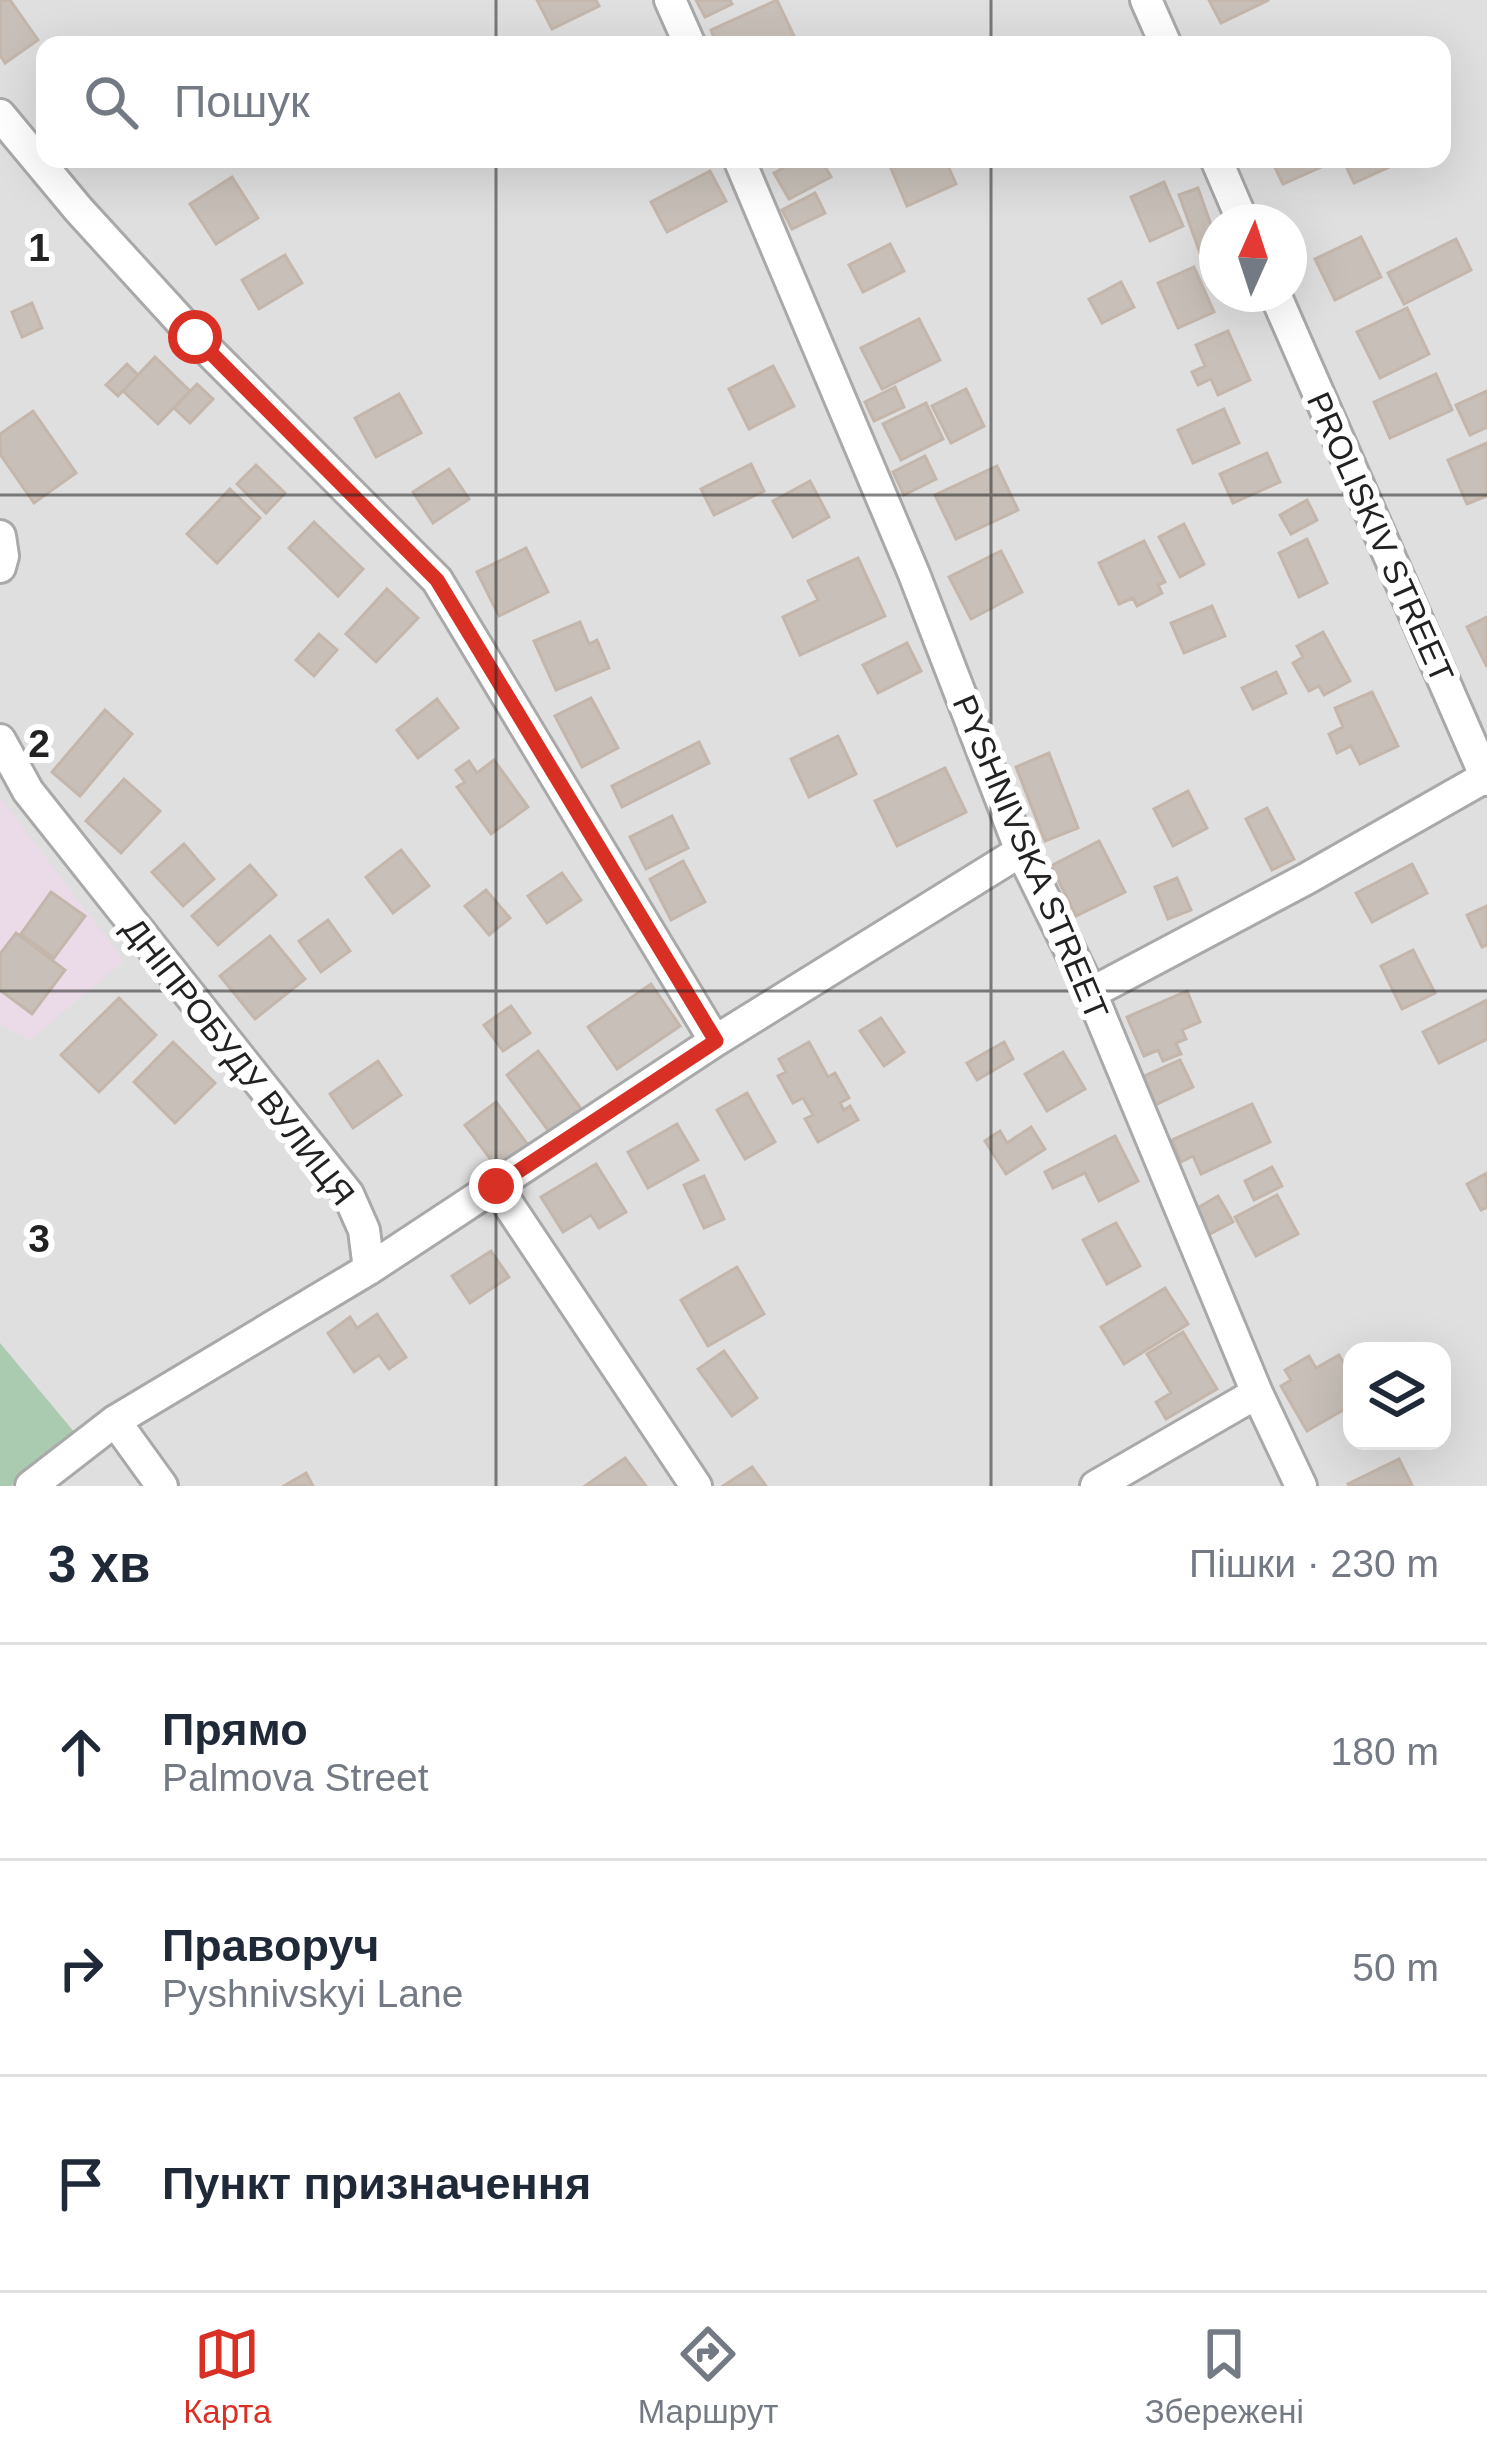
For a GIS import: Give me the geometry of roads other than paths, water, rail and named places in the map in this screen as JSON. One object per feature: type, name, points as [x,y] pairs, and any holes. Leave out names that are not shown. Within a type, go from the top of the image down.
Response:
[{"type":"street","points":[[670,0],[686,36]]},
{"type":"street","points":[[1146,0],[1162,36]]},
{"type":"street","points":[[0,115],[36,158]]},
{"type":"street","points":[[44,168],[195,337],[437,580],[716,1041]]},
{"type":"street","name":"PYSHNIVSKA STREET","points":[[744,168],[914,574],[1022,851],[1091,993],[1257,1394],[1300,1486]]},
{"type":"street","points":[[1220,168],[1235,204]]},
{"type":"street","name":"PROLISKIV STREET","points":[[1283,312],[1487,777]]},
{"type":"street","points":[[0,536],[4,556],[0,567]]},
{"type":"street","name":"ДНІПРОБУДУ ВУЛИЦЯ","points":[[0,740],[28,791],[348,1194],[364,1230],[369,1269]]},
{"type":"street","points":[[1091,993],[1487,777]]},
{"type":"street","points":[[31,1486],[116,1421],[369,1269],[716,1041],[1022,851]]},
{"type":"street","points":[[496,1186],[696,1486]]},
{"type":"street","points":[[1096,1486],[1257,1394]]},
{"type":"street","points":[[116,1421],[162,1486]]}]
